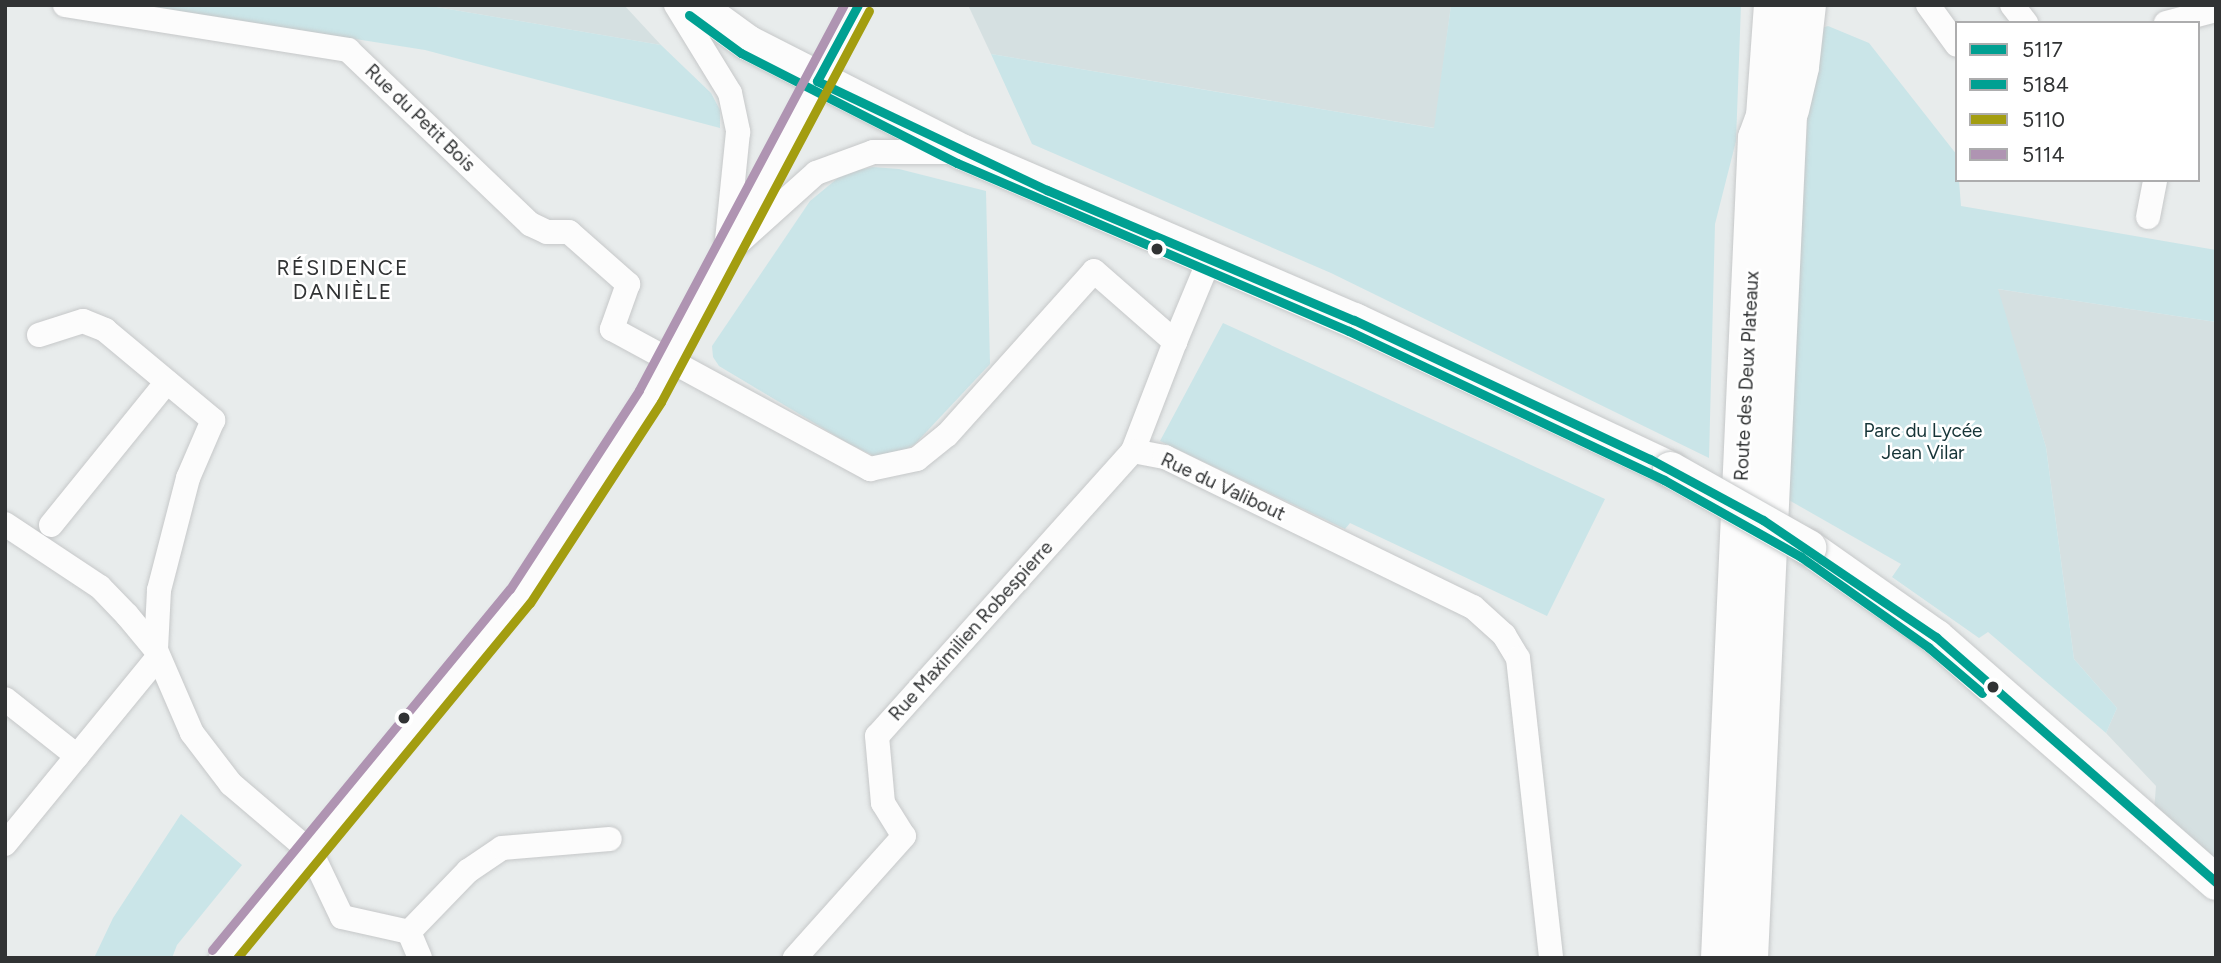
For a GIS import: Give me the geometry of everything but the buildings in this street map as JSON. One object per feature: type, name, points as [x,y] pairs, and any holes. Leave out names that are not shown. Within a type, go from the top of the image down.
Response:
[{"type":"main road","points":[[1756,5],[1753,115],[1758,138]]},
{"type":"main road","name":"Route des Deux Plateaux","points":[[1720,958],[1758,138],[1765,116],[1773,5]]},
{"type":"main road","name":"Route des Deux Plateaux","points":[[1749,958],[1788,115],[1787,5]]},
{"type":"main road","points":[[1788,115],[1800,67],[1807,5]]},
{"type":"street","name":"Rue du Petit Bois","points":[[65,5],[348,50],[530,224],[547,232],[569,232],[628,284],[612,329],[669,358]]},
{"type":"street","points":[[676,5],[730,93],[738,132],[725,256]]},
{"type":"street","points":[[696,5],[747,42],[817,81],[963,152],[1354,320],[1670,469],[1808,547],[1936,636],[2216,882]]},
{"type":"street","points":[[221,958],[520,596],[650,396],[858,5]]},
{"type":"street","points":[[1928,5],[1955,42]]},
{"type":"street","points":[[2012,5],[2024,21]]},
{"type":"street","points":[[2174,21],[2216,10]]},
{"type":"street","points":[[725,256],[816,173],[873,152],[963,152]]},
{"type":"street","points":[[2148,217],[2155,182]]},
{"type":"street","points":[[1133,451],[1210,258]]},
{"type":"street","points":[[669,358],[870,469],[895,467],[917,459],[947,435],[1094,271],[1175,342]]},
{"type":"street","points":[[5,844],[157,654],[159,590],[188,478],[213,420],[105,330],[83,321],[39,335]]},
{"type":"street","points":[[51,525],[167,382]]},
{"type":"street","name":"Rue Maximilien Robespierre","points":[[795,958],[904,836],[883,803],[877,736],[1133,451]]},
{"type":"street","name":"Rue du Valibout","points":[[1133,451],[1165,457],[1473,607],[1504,635],[1518,658],[1551,958]]},
{"type":"street","points":[[5,524],[100,587],[127,615],[157,654],[192,733],[231,784],[311,852],[342,917],[410,933]]},
{"type":"street","points":[[127,615],[159,590]]},
{"type":"street","points":[[5,699],[77,757]]},
{"type":"street","points":[[410,933],[468,871],[502,848],[610,839]]},
{"type":"street","points":[[410,933],[420,958]]},
{"type":"shaded area","points":[[425,5],[624,5],[661,45]]},
{"type":"shaded area","points":[[968,5],[1451,5],[1435,128],[991,54]]},
{"type":"shaded area","points":[[1997,289],[2216,322],[2216,893],[2152,835],[2156,786],[2106,733],[2117,708],[2074,659],[2046,447]]},
{"type":"green space","points":[[139,5],[425,5],[661,45],[711,93],[720,110],[720,128],[425,50]]},
{"type":"green space","points":[[1451,5],[1741,5],[1736,141],[1715,224],[1709,458],[1331,273],[1032,144],[991,54],[1434,128]]},
{"type":"green space","name":"Parc du Lycée Jean Vilar","points":[[1828,26],[1869,43],[1955,152],[1955,182],[1959,182],[1961,206],[2216,250],[2216,322],[1998,289],[2046,447],[2074,659],[2117,708],[2106,733],[1988,632],[1979,638],[1892,577],[1901,564],[1787,499],[1812,31]]},
{"type":"green space","points":[[873,167],[899,169],[986,191],[990,364],[915,444],[894,456],[874,456],[846,442],[719,366],[713,357],[712,346],[810,201],[844,173]]},
{"type":"green space","points":[[1223,323],[1605,499],[1547,616],[1350,523],[1345,529],[1160,441]]},
{"type":"green space","points":[[181,814],[242,865],[177,945],[172,958],[94,958],[113,918]]},
{"type":"transit line","name":"5114","points":[[212,950],[510,589],[639,390],[844,5]]},
{"type":"transit line","name":"5117","points":[[817,81],[858,5]]},
{"type":"transit line","name":"5110","points":[[237,958],[530,603],[661,402],[869,11]]},
{"type":"transit line","name":"5184","points":[[689,15],[741,53],[957,163],[1349,331],[1664,480],[1801,557],[1928,647],[1982,693]]},
{"type":"transit line","name":"5117","points":[[817,81],[1047,190],[1354,320],[1650,459],[1763,520],[1936,637],[2216,882]]},
{"type":"district","name":"RÉSIDENCE DANIÈLE","points":[[343,280]]}]
